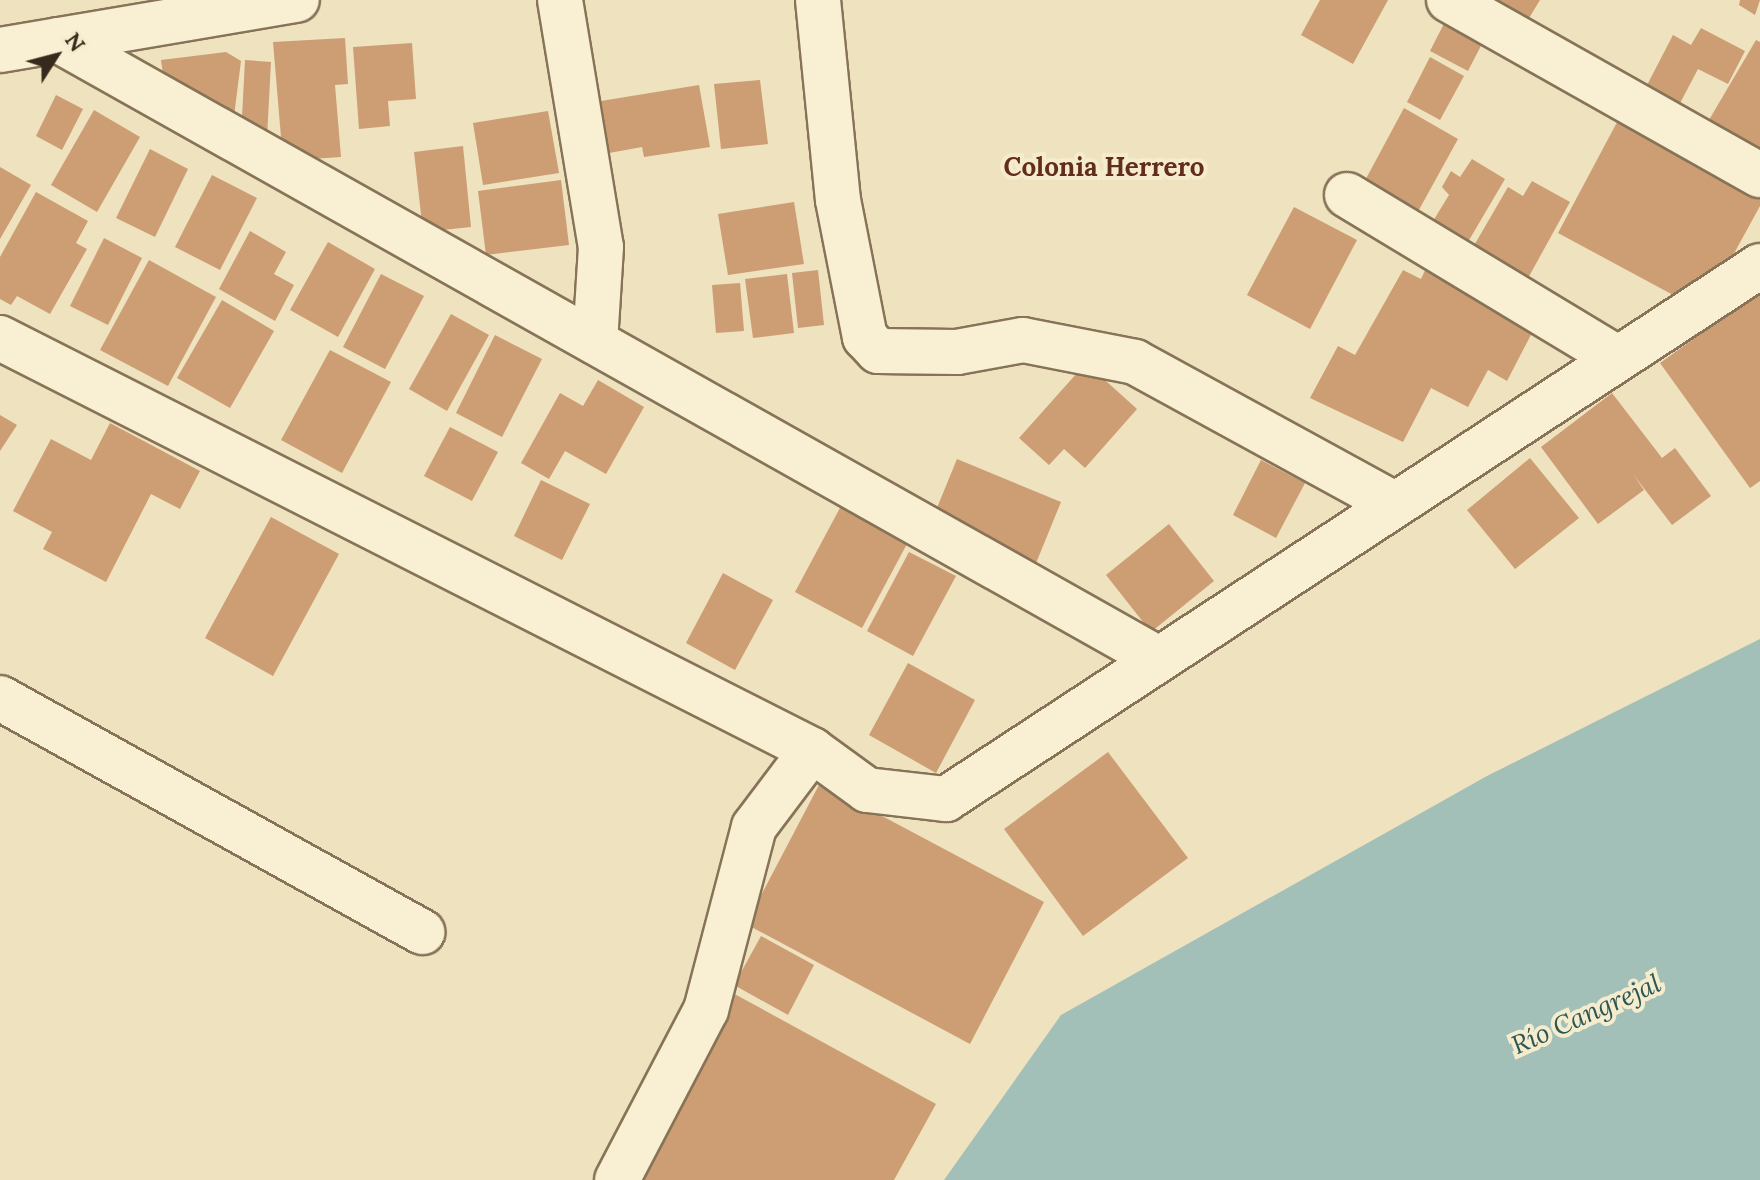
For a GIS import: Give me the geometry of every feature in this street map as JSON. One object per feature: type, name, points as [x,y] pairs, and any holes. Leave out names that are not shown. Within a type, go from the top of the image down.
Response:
[{"type":"street","points":[[0,50],[297,0]]},
{"type":"street","points":[[560,0],[601,247],[595,342]]},
{"type":"street","points":[[818,0],[838,200],[865,337],[878,351],[957,352],[1023,340],[1135,362],[1393,503]]},
{"type":"street","points":[[1449,0],[1760,175]]},
{"type":"street","points":[[58,40],[1157,658]]},
{"type":"street","points":[[1347,195],[1616,357]]},
{"type":"street","points":[[0,338],[812,750],[867,790],[946,799],[1393,503],[1760,266]]},
{"type":"street","points":[[0,698],[422,932]]},
{"type":"street","points":[[617,1180],[706,1010],[754,827],[812,750]]},
{"type":"water","name":"Río Cangrejal","points":[[1760,639],[1760,1180],[944,1180],[1061,1015],[1487,776]]},
{"type":"building","points":[[1320,0],[1388,0],[1353,64],[1301,35]]},
{"type":"building","points":[[1488,0],[1540,0],[1526,23]]},
{"type":"building","points":[[1740,0],[1760,0],[1755,15],[1739,5]]},
{"type":"building","points":[[1449,14],[1487,34],[1468,71],[1430,51]]},
{"type":"building","points":[[1701,28],[1745,51],[1728,84],[1698,69],[1678,107],[1645,89],[1673,35],[1691,45]]},
{"type":"building","points":[[345,38],[348,84],[335,85],[341,157],[283,161],[273,42]]},
{"type":"building","points":[[1756,40],[1760,42],[1760,157],[1706,125]]},
{"type":"building","points":[[412,43],[416,99],[388,101],[390,126],[359,129],[353,47]]},
{"type":"building","points":[[226,52],[241,61],[232,132],[166,96],[161,60]]},
{"type":"building","points":[[1430,57],[1464,76],[1440,120],[1407,102]]},
{"type":"building","points":[[245,60],[271,62],[267,137],[241,136]]},
{"type":"building","points":[[760,80],[768,144],[721,149],[714,84]]},
{"type":"building","points":[[699,85],[710,147],[644,157],[642,147],[609,153],[601,101]]},
{"type":"building","points":[[56,95],[83,109],[62,150],[36,136]]},
{"type":"building","points":[[1404,108],[1458,139],[1415,217],[1361,188]]},
{"type":"building","points":[[94,110],[140,137],[97,212],[51,185]]},
{"type":"building","points":[[548,111],[559,173],[483,185],[473,123]]},
{"type":"building","points":[[1623,111],[1760,185],[1760,206],[1726,268],[1675,296],[1558,233]]},
{"type":"building","points":[[463,146],[471,227],[423,232],[414,152]]},
{"type":"building","points":[[150,149],[188,169],[155,237],[116,218]]},
{"type":"building","points":[[1472,159],[1505,179],[1465,247],[1430,226],[1449,195],[1442,187],[1451,171],[1460,177]]},
{"type":"building","points":[[0,167],[31,185],[0,239]]},
{"type":"building","points":[[212,175],[257,198],[220,270],[175,247]]},
{"type":"building","points":[[561,180],[569,245],[486,255],[478,191]]},
{"type":"building","points":[[1532,181],[1570,202],[1527,280],[1472,249],[1508,187],[1523,196]]},
{"type":"building","points":[[36,192],[88,221],[76,243],[87,249],[50,314],[17,296],[11,305],[0,299],[0,257]]},
{"type":"building","points":[[794,202],[804,264],[728,275],[718,214]]},
{"type":"building","points":[[1294,207],[1357,240],[1310,329],[1247,295]]},
{"type":"building","points":[[250,231],[286,252],[274,274],[294,285],[275,321],[219,289]]},
{"type":"building","points":[[104,238],[142,258],[108,325],[70,306]]},
{"type":"building","points":[[328,242],[375,269],[338,337],[290,310]]},
{"type":"building","points":[[149,260],[216,297],[168,386],[100,350]]},
{"type":"building","points":[[1427,266],[1536,325],[1507,381],[1488,370],[1468,407],[1431,388],[1403,442],[1310,398],[1338,346],[1355,355],[1403,270],[1421,279]]},
{"type":"building","points":[[818,270],[824,325],[798,328],[792,273]]},
{"type":"building","points":[[381,274],[424,296],[385,369],[343,347]]},
{"type":"building","points":[[787,274],[794,333],[753,338],[745,279]]},
{"type":"building","points":[[740,283],[744,331],[716,333],[712,285]]},
{"type":"building","points":[[1760,291],[1760,481],[1750,488],[1660,363]]},
{"type":"building","points":[[222,300],[274,331],[230,408],[177,378]]},
{"type":"building","points":[[451,314],[489,335],[447,411],[409,389]]},
{"type":"building","points":[[495,335],[542,359],[502,437],[456,413]]},
{"type":"building","points":[[330,350],[391,382],[342,473],[281,440]]},
{"type":"building","points":[[1086,363],[1137,409],[1085,468],[1064,449],[1049,465],[1019,438]]},
{"type":"building","points":[[598,380],[644,407],[606,474],[565,451],[549,479],[521,463],[560,393],[583,406]]},
{"type":"building","points":[[1612,393],[1662,458],[1675,448],[1711,496],[1672,525],[1633,474],[1644,490],[1598,524],[1541,447]]},
{"type":"building","points":[[0,415],[17,425],[0,451]]},
{"type":"building","points":[[110,423],[200,471],[180,509],[151,494],[106,582],[43,549],[52,532],[13,511],[51,439],[91,460]]},
{"type":"building","points":[[450,427],[498,452],[472,501],[424,476]]},
{"type":"building","points":[[1530,458],[1579,518],[1515,569],[1467,510]]},
{"type":"building","points":[[957,459],[1061,502],[1034,568],[930,525]]},
{"type":"building","points":[[1261,460],[1305,483],[1276,538],[1233,515]]},
{"type":"building","points":[[541,480],[590,504],[562,560],[514,536]]},
{"type":"building","points":[[841,506],[908,542],[862,628],[795,592]]},
{"type":"building","points":[[271,517],[339,554],[273,676],[205,638]]},
{"type":"building","points":[[1169,524],[1214,581],[1151,632],[1106,575]]},
{"type":"building","points":[[909,552],[956,576],[913,656],[867,631]]},
{"type":"building","points":[[723,573],[773,600],[735,670],[686,643]]},
{"type":"building","points":[[908,663],[975,700],[936,773],[869,735]]},
{"type":"building","points":[[1108,752],[1188,858],[1083,936],[1004,829]]},
{"type":"building","points":[[820,783],[1044,902],[970,1044],[746,924]]},
{"type":"building","points":[[761,936],[814,965],[788,1015],[734,985]]},
{"type":"building","points":[[729,991],[936,1104],[894,1180],[631,1180]]},
{"type":"district","name":"Colonia Herrero","points":[[1104,167]]}]
